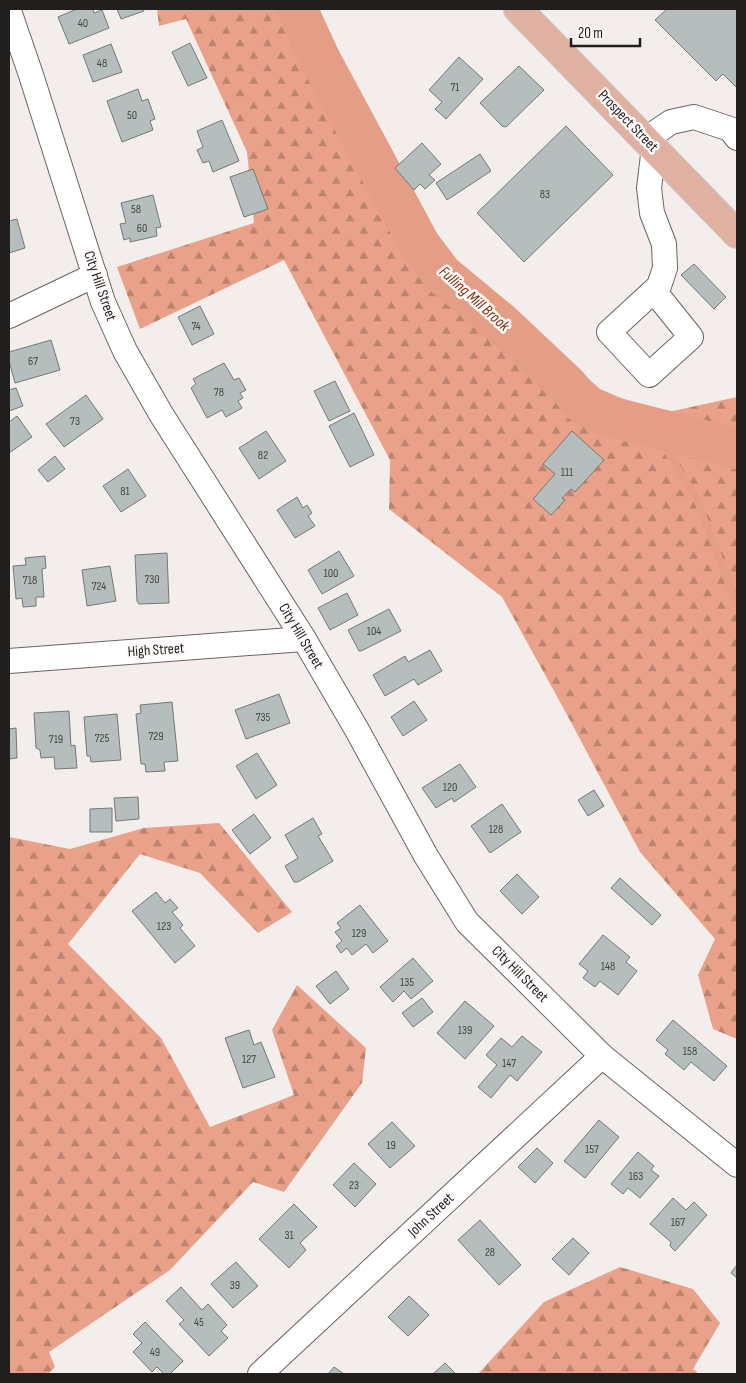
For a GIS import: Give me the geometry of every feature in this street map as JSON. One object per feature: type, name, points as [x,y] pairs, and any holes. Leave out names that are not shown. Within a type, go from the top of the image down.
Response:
[{"type":"main road","name":"Prospect Street","points":[[518,9],[650,143],[734,223]]},
{"type":"street","name":"City Hill Street","points":[[9,11],[104,302],[125,351],[152,399],[304,639],[426,856],[467,922],[602,1056],[737,1165]]},
{"type":"street","points":[[654,291],[659,286],[665,268],[664,244],[652,213],[649,188],[650,143],[671,122],[694,117],[730,129],[737,138]]},
{"type":"street","points":[[9,316],[95,275]]},
{"type":"street","name":"High Street","points":[[9,661],[304,639]]},
{"type":"street","name":"John Street","points":[[260,1374],[602,1056]]},
{"type":"green space","points":[[157,9],[313,9],[344,74],[432,239],[600,389],[659,414],[737,397],[737,1039],[713,1029],[698,975],[715,939],[640,852],[502,597],[389,509],[390,460],[284,260],[140,329],[117,267],[254,223],[247,152],[186,19],[159,26]]},
{"type":"green space","points":[[219,823],[292,912],[258,933],[200,873],[140,854],[68,944],[161,1038],[210,1127],[294,1095],[272,1030],[297,985],[366,1048],[362,1083],[284,1192],[253,1182],[170,1270],[49,1352],[55,1367],[48,1374],[9,1374],[9,837],[70,849],[144,828]]},
{"type":"green space","points":[[620,1267],[693,1289],[720,1323],[693,1369],[699,1374],[478,1374],[544,1302]]},
{"type":"building","points":[[77,9],[93,9],[94,13],[102,10],[109,28],[69,44],[58,17]]},
{"type":"building","points":[[117,9],[143,9],[144,11],[121,19]]},
{"type":"building","points":[[667,9],[737,9],[737,88],[723,74],[716,81],[655,20]]},
{"type":"building","points":[[190,43],[207,78],[188,86],[172,52]]},
{"type":"building","points":[[111,44],[122,72],[93,82],[83,55]]},
{"type":"building","points":[[459,57],[483,79],[446,119],[435,109],[442,102],[429,90]]},
{"type":"building","points":[[519,66],[544,90],[506,127],[502,126],[480,103]]},
{"type":"building","points":[[138,89],[142,101],[148,99],[155,119],[150,121],[153,130],[122,142],[107,101]]},
{"type":"building","points":[[222,120],[239,161],[213,172],[209,161],[203,163],[197,150],[203,147],[197,131]]},
{"type":"building","points":[[566,126],[613,175],[524,262],[477,213]]},
{"type":"building","points":[[422,143],[441,164],[429,175],[435,180],[425,189],[420,184],[414,190],[395,168]]},
{"type":"building","points":[[480,154],[491,171],[447,200],[436,183]]},
{"type":"building","points":[[253,169],[268,209],[244,217],[230,177]]},
{"type":"building","points":[[153,195],[161,227],[156,228],[157,236],[130,242],[130,238],[124,240],[120,224],[126,223],[121,203]]},
{"type":"building","points":[[17,219],[25,248],[9,253],[9,221]]},
{"type":"building","points":[[694,264],[726,297],[714,309],[681,275]]},
{"type":"building","points":[[200,306],[214,334],[192,345],[178,317]]},
{"type":"building","points":[[51,340],[60,370],[15,383],[9,361],[9,352]]},
{"type":"building","points":[[224,363],[234,380],[239,378],[246,390],[240,393],[243,398],[238,401],[242,408],[226,417],[222,410],[207,418],[191,388],[196,384],[193,379]]},
{"type":"building","points":[[335,381],[350,411],[329,421],[314,391]]},
{"type":"building","points":[[16,388],[23,406],[9,411],[9,390]]},
{"type":"building","points":[[86,395],[103,419],[64,447],[46,424]]},
{"type":"building","points":[[354,413],[374,455],[350,467],[329,426]]},
{"type":"building","points":[[17,416],[32,437],[9,453],[9,422]]},
{"type":"building","points":[[266,431],[286,461],[259,479],[239,448]]},
{"type":"building","points":[[572,431],[604,460],[575,492],[571,489],[562,498],[565,500],[551,515],[533,499],[555,474],[543,464]]},
{"type":"building","points":[[55,456],[65,469],[48,482],[38,470]]},
{"type":"building","points":[[128,469],[146,496],[121,512],[103,486]]},
{"type":"building","points":[[297,497],[303,508],[307,505],[312,513],[308,516],[315,526],[295,538],[277,510]]},
{"type":"building","points":[[339,551],[354,576],[322,594],[308,570]]},
{"type":"building","points":[[167,553],[169,603],[139,604],[137,601],[135,555]]},
{"type":"building","points":[[45,556],[46,568],[42,569],[44,597],[36,597],[36,606],[23,607],[22,598],[16,599],[13,566],[26,565],[25,558]]},
{"type":"building","points":[[110,566],[116,601],[87,606],[82,570]]},
{"type":"building","points":[[347,593],[358,615],[330,630],[318,608]]},
{"type":"building","points":[[389,609],[401,631],[359,651],[348,630]]},
{"type":"building","points":[[430,650],[442,671],[418,685],[414,679],[385,696],[373,675],[405,656],[408,662]]},
{"type":"building","points":[[279,694],[290,723],[246,739],[235,710]]},
{"type":"building","points":[[414,701],[427,720],[403,736],[391,717]]},
{"type":"building","points":[[172,702],[178,761],[164,762],[165,771],[146,772],[145,764],[141,764],[136,714],[141,713],[140,705]]},
{"type":"building","points":[[69,711],[71,746],[75,745],[77,768],[55,769],[54,757],[41,758],[40,750],[36,748],[34,713]]},
{"type":"building","points":[[117,714],[121,760],[91,762],[90,756],[87,756],[84,717]]},
{"type":"building","points":[[16,728],[17,758],[9,759],[9,729]]},
{"type":"building","points":[[257,753],[277,785],[256,799],[236,766]]},
{"type":"building","points":[[460,764],[476,787],[454,802],[452,798],[436,808],[422,788]]},
{"type":"building","points":[[594,790],[604,806],[588,816],[578,800]]},
{"type":"building","points":[[138,797],[139,819],[116,821],[114,798]]},
{"type":"building","points":[[502,804],[521,832],[490,853],[471,826]]},
{"type":"building","points":[[112,808],[112,832],[90,832],[90,809]]},
{"type":"building","points":[[254,814],[271,838],[250,854],[232,830]]},
{"type":"building","points":[[313,818],[322,834],[318,836],[333,861],[298,882],[294,882],[285,866],[298,858],[285,835]]},
{"type":"building","points":[[517,874],[539,897],[522,914],[500,891]]},
{"type":"building","points":[[620,878],[661,915],[652,925],[611,888]]},
{"type":"building","points":[[156,892],[165,903],[170,899],[178,908],[172,912],[183,925],[180,928],[195,946],[175,963],[132,911]]},
{"type":"building","points":[[360,905],[388,941],[373,953],[366,944],[352,955],[347,948],[341,953],[336,946],[342,941],[335,932],[341,928],[337,923]]},
{"type":"building","points":[[603,935],[630,957],[626,962],[637,971],[618,995],[600,981],[595,987],[583,978],[588,971],[579,964]]},
{"type":"building","points":[[413,958],[433,981],[411,999],[404,991],[393,1002],[380,987]]},
{"type":"building","points":[[336,971],[349,989],[330,1004],[316,986]]},
{"type":"building","points":[[422,998],[433,1012],[413,1027],[402,1013]]},
{"type":"building","points":[[465,1001],[494,1026],[465,1059],[437,1033]]},
{"type":"building","points":[[673,1020],[727,1066],[714,1081],[691,1062],[684,1070],[665,1054],[668,1050],[656,1040]]},
{"type":"building","points":[[249,1030],[254,1045],[261,1042],[275,1077],[243,1088],[225,1038]]},
{"type":"building","points":[[522,1036],[542,1052],[517,1081],[510,1075],[491,1098],[478,1087],[497,1065],[486,1055],[501,1038],[512,1047]]},
{"type":"building","points":[[599,1120],[619,1137],[585,1178],[564,1161]]},
{"type":"building","points":[[392,1122],[415,1146],[390,1168],[368,1144]]},
{"type":"building","points":[[537,1148],[553,1163],[535,1183],[518,1167]]},
{"type":"building","points":[[638,1152],[654,1166],[651,1170],[659,1176],[640,1198],[628,1188],[623,1194],[611,1184]]},
{"type":"building","points":[[354,1163],[376,1184],[355,1207],[333,1185]]},
{"type":"building","points":[[673,1198],[686,1210],[694,1202],[707,1215],[675,1251],[670,1246],[671,1242],[650,1224]]},
{"type":"building","points":[[294,1204],[317,1227],[300,1243],[306,1250],[289,1268],[259,1239]]},
{"type":"building","points":[[480,1220],[521,1265],[499,1285],[458,1240]]},
{"type":"building","points":[[573,1238],[589,1253],[569,1275],[552,1259]]},
{"type":"building","points":[[236,1262],[258,1286],[233,1308],[211,1284]]},
{"type":"building","points":[[737,1265],[737,1278],[731,1273]]},
{"type":"building","points":[[181,1287],[202,1310],[208,1304],[227,1325],[221,1331],[228,1338],[209,1356],[179,1324],[184,1320],[166,1301]]},
{"type":"building","points":[[409,1296],[429,1315],[408,1336],[388,1317]]},
{"type":"building","points":[[145,1322],[183,1361],[170,1374],[164,1374],[157,1367],[152,1372],[133,1352],[142,1343],[133,1334]]},
{"type":"building","points":[[445,1363],[456,1374],[433,1374]]},
{"type":"building","points":[[334,1367],[344,1374],[328,1374]]},
{"type":"waterway","name":"Fulling Mill Brook","points":[[297,9],[320,59],[420,245],[442,274],[500,322],[568,386],[583,404],[604,415],[737,449]]},
{"type":"waterway","points":[[651,426],[696,497],[737,601]]}]
